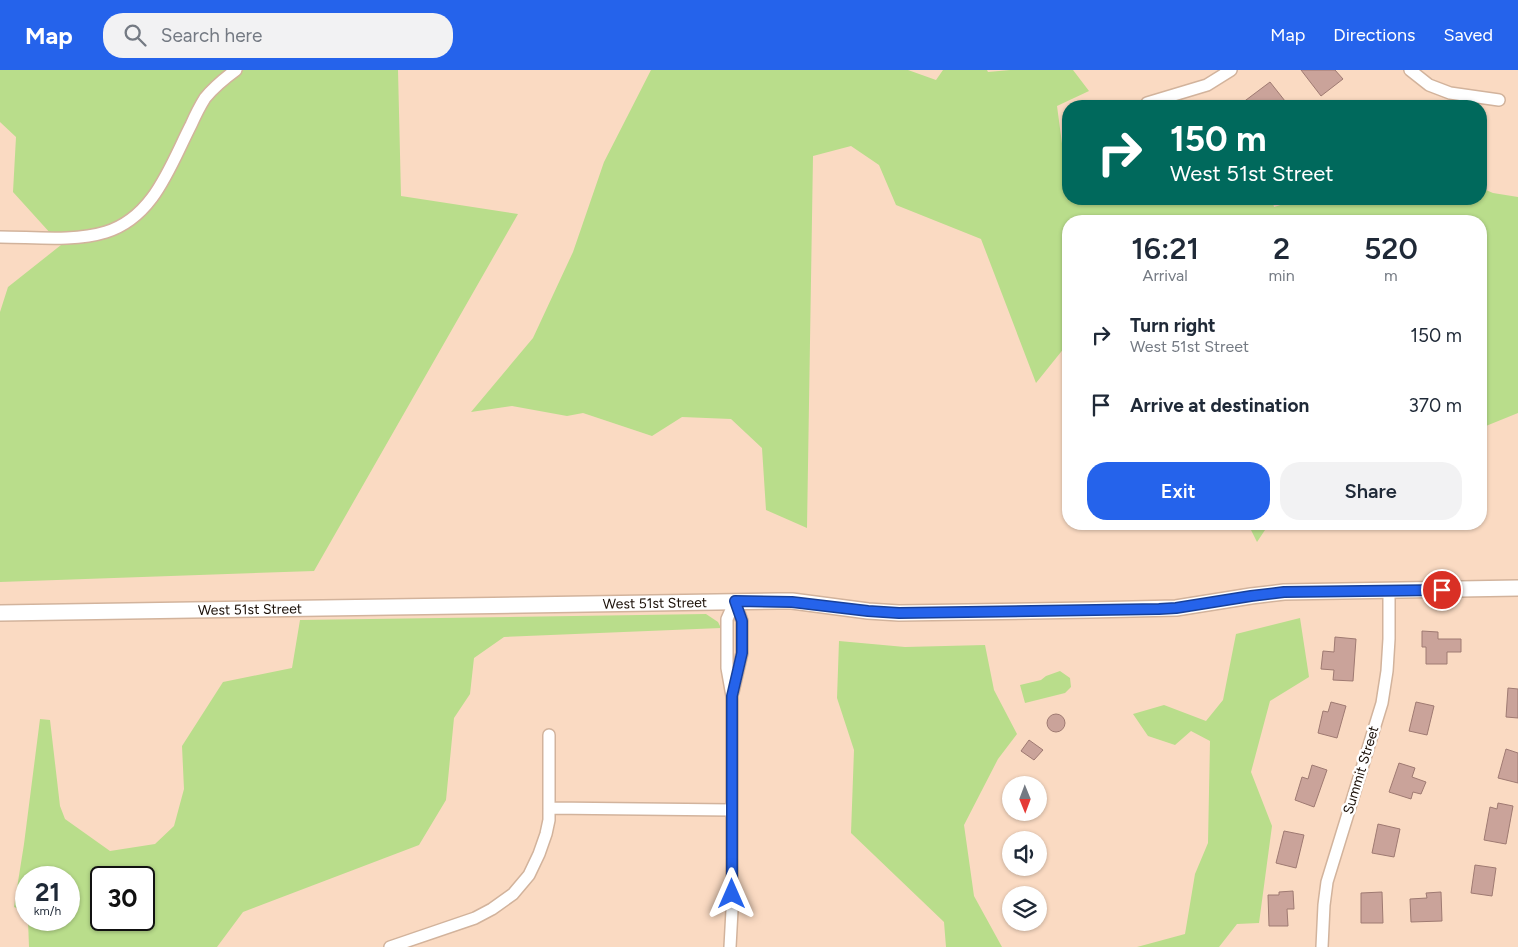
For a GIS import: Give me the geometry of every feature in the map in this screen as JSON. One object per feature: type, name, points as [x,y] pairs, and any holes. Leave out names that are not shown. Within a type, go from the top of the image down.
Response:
[{"type":"street","points":[[0,237],[87,236],[106,232],[121,226],[140,213],[164,180],[205,98],[236,70]]},
{"type":"street","points":[[1156,100],[1207,85],[1231,70]]},
{"type":"street","points":[[1410,70],[1429,85],[1450,93],[1499,100]]},
{"type":"street","name":"West 51st Street","points":[[0,613],[735,601],[792,602],[882,613],[1159,609],[1284,592],[1518,588]]},
{"type":"street","name":"Summit Street","points":[[1322,947],[1327,882],[1382,703],[1389,647],[1389,591]]},
{"type":"street","points":[[730,947],[732,910],[732,696],[742,653],[742,621],[735,601]]},
{"type":"street","points":[[390,947],[475,918],[513,894],[529,875],[539,854],[549,820],[549,736]]},
{"type":"street","points":[[549,808],[731,810]]},
{"type":"green space","points":[[0,70],[398,70],[401,196],[518,214],[314,571],[0,582],[0,312],[8,287],[61,245],[13,192],[16,137],[0,122]]},
{"type":"green space","points":[[651,70],[908,70],[936,80],[943,70],[987,70],[988,72],[1073,70],[1089,91],[1070,100],[1062,100],[1062,104],[1057,106],[1062,144],[1062,205],[1274,205],[1274,207],[1280,205],[1487,205],[1487,190],[1518,197],[1518,413],[1487,426],[1487,215],[1062,215],[1062,351],[1036,383],[981,239],[896,205],[879,165],[851,146],[813,156],[807,528],[766,510],[762,448],[731,419],[682,417],[652,436],[583,413],[567,416],[512,406],[471,412],[533,338],[573,252],[604,162]]},
{"type":"green space","points":[[1251,530],[1265,530],[1257,542]]},
{"type":"green space","points":[[706,614],[718,622],[721,628],[504,637],[474,658],[470,694],[454,718],[446,800],[419,845],[243,912],[217,947],[29,947],[28,931],[80,931],[80,866],[21,866],[40,719],[50,720],[60,806],[65,819],[110,851],[155,844],[174,826],[184,789],[182,746],[223,682],[292,668],[300,620]]},
{"type":"green space","points":[[1300,618],[1309,677],[1270,701],[1251,772],[1272,826],[1259,923],[1237,924],[1219,947],[1137,947],[1185,934],[1195,874],[1208,843],[1210,741],[1191,731],[1175,745],[1148,736],[1133,714],[1164,705],[1206,721],[1223,700],[1236,634]]},
{"type":"green space","points":[[839,641],[905,647],[985,645],[994,690],[1017,734],[998,759],[964,825],[974,896],[1002,947],[946,947],[944,922],[851,833],[854,750],[837,698]]},
{"type":"green space","points":[[1060,671],[1070,678],[1071,687],[1065,693],[1025,703],[1020,685],[1041,680]]},
{"type":"building","points":[[1301,70],[1335,70],[1343,79],[1321,96]]},
{"type":"building","points":[[1270,82],[1284,100],[1246,100]]},
{"type":"building","points":[[1422,631],[1438,632],[1438,639],[1461,639],[1461,652],[1447,652],[1447,664],[1426,664],[1426,647],[1422,647]]},
{"type":"building","points":[[1335,637],[1356,639],[1353,681],[1333,680],[1334,670],[1321,669],[1323,651],[1334,652]]},
{"type":"building","points":[[1508,688],[1518,689],[1518,718],[1506,717]]},
{"type":"building","points":[[1331,702],[1346,706],[1337,738],[1318,733],[1323,711],[1328,712]]},
{"type":"building","points":[[1416,702],[1434,706],[1427,735],[1409,731]]},
{"type":"building","points":[[1052,714],[1060,714],[1065,719],[1063,730],[1052,732],[1047,727],[1047,719]]},
{"type":"building","points":[[1029,740],[1043,750],[1034,760],[1021,751]]},
{"type":"building","points":[[1506,749],[1518,753],[1518,783],[1498,778]]},
{"type":"building","points":[[1399,763],[1415,768],[1412,777],[1426,782],[1421,794],[1413,792],[1411,799],[1389,792]]},
{"type":"building","points":[[1312,765],[1327,770],[1314,807],[1295,800],[1302,777],[1308,779]]},
{"type":"building","points":[[1498,803],[1513,806],[1506,844],[1484,840],[1490,807],[1497,809]]},
{"type":"building","points":[[1378,824],[1400,829],[1394,857],[1372,853]]},
{"type":"building","points":[[1284,831],[1304,835],[1296,868],[1276,863]]},
{"type":"building","points":[[1475,865],[1496,868],[1492,896],[1471,893]]},
{"type":"building","points":[[1293,891],[1294,909],[1287,909],[1288,926],[1269,926],[1268,895],[1279,895],[1279,892]]},
{"type":"building","points":[[1382,892],[1383,923],[1361,923],[1361,893]]},
{"type":"building","points":[[1441,892],[1442,921],[1411,922],[1410,899],[1427,898],[1426,893]]},
{"type":"route","points":[[732,894],[732,696],[742,653],[742,621],[735,601],[792,602],[882,613],[970,612],[1159,609],[1284,592],[1442,590]]}]
